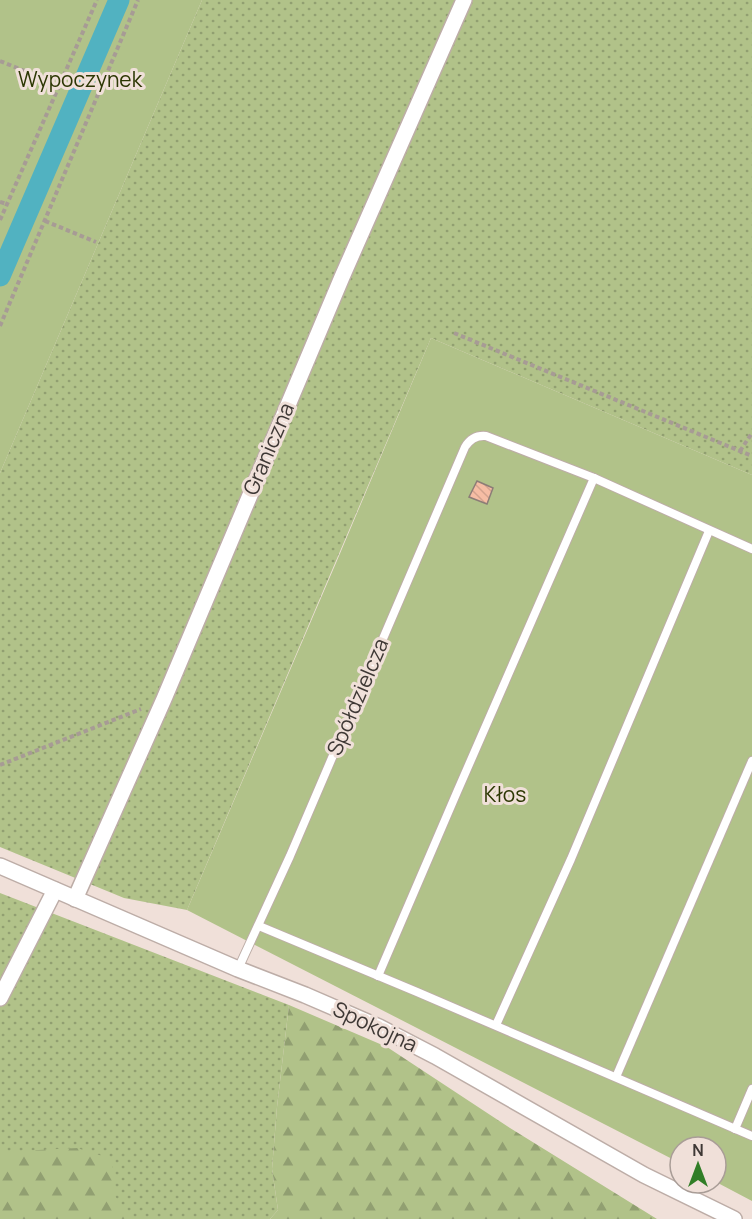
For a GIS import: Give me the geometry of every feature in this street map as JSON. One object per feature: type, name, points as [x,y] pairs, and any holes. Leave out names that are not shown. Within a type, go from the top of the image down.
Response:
[{"type":"street","name":"Graniczna","points":[[75,898],[164,699],[342,277],[464,0]]},
{"type":"street","name":"Spokojna","points":[[0,866],[379,1027],[435,1056],[644,1175],[734,1219]]},
{"type":"street","points":[[0,998],[55,890]]},
{"type":"lane","name":"Spółdzielcza","points":[[238,969],[259,926],[465,447],[471,439],[486,436],[594,478]]},
{"type":"lane","points":[[378,976],[594,478],[752,549]]},
{"type":"lane","points":[[496,1025],[571,859],[709,531]]},
{"type":"lane","points":[[616,1077],[752,761]]},
{"type":"lane","points":[[259,926],[752,1136]]},
{"type":"lane","points":[[735,1129],[752,1089]]},
{"type":"path","points":[[0,220],[97,0]]},
{"type":"path","points":[[0,326],[138,0]]},
{"type":"path","points":[[0,61],[59,85]]},
{"type":"path","points":[[0,202],[7,204]]},
{"type":"path","points":[[45,221],[96,242]]},
{"type":"path","points":[[454,333],[752,456]]},
{"type":"path","points":[[740,451],[752,433]]},
{"type":"path","points":[[0,765],[164,699]]},
{"type":"green space","name":"Wypoczynek","points":[[0,0],[202,0],[0,473]]},
{"type":"green space","points":[[202,0],[752,0],[752,475],[431,338],[187,910],[124,898],[0,847],[0,473]]},
{"type":"green space","name":"Kłos","points":[[431,338],[752,475],[752,1201],[728,1188],[728,1135],[668,1135],[668,1157],[187,910]]},
{"type":"green space","points":[[0,893],[289,1005],[272,1169],[278,1210],[270,1219],[0,1219]]},
{"type":"green space","points":[[289,1005],[387,1047],[510,1128],[657,1219],[270,1219],[278,1210],[272,1169]]},
{"type":"green space","points":[[77,1148],[112,1159],[114,1194],[129,1219],[0,1219],[0,1152]]},
{"type":"building","points":[[477,481],[493,488],[487,504],[469,497]]},
{"type":"waterway","points":[[0,276],[119,0]]}]
